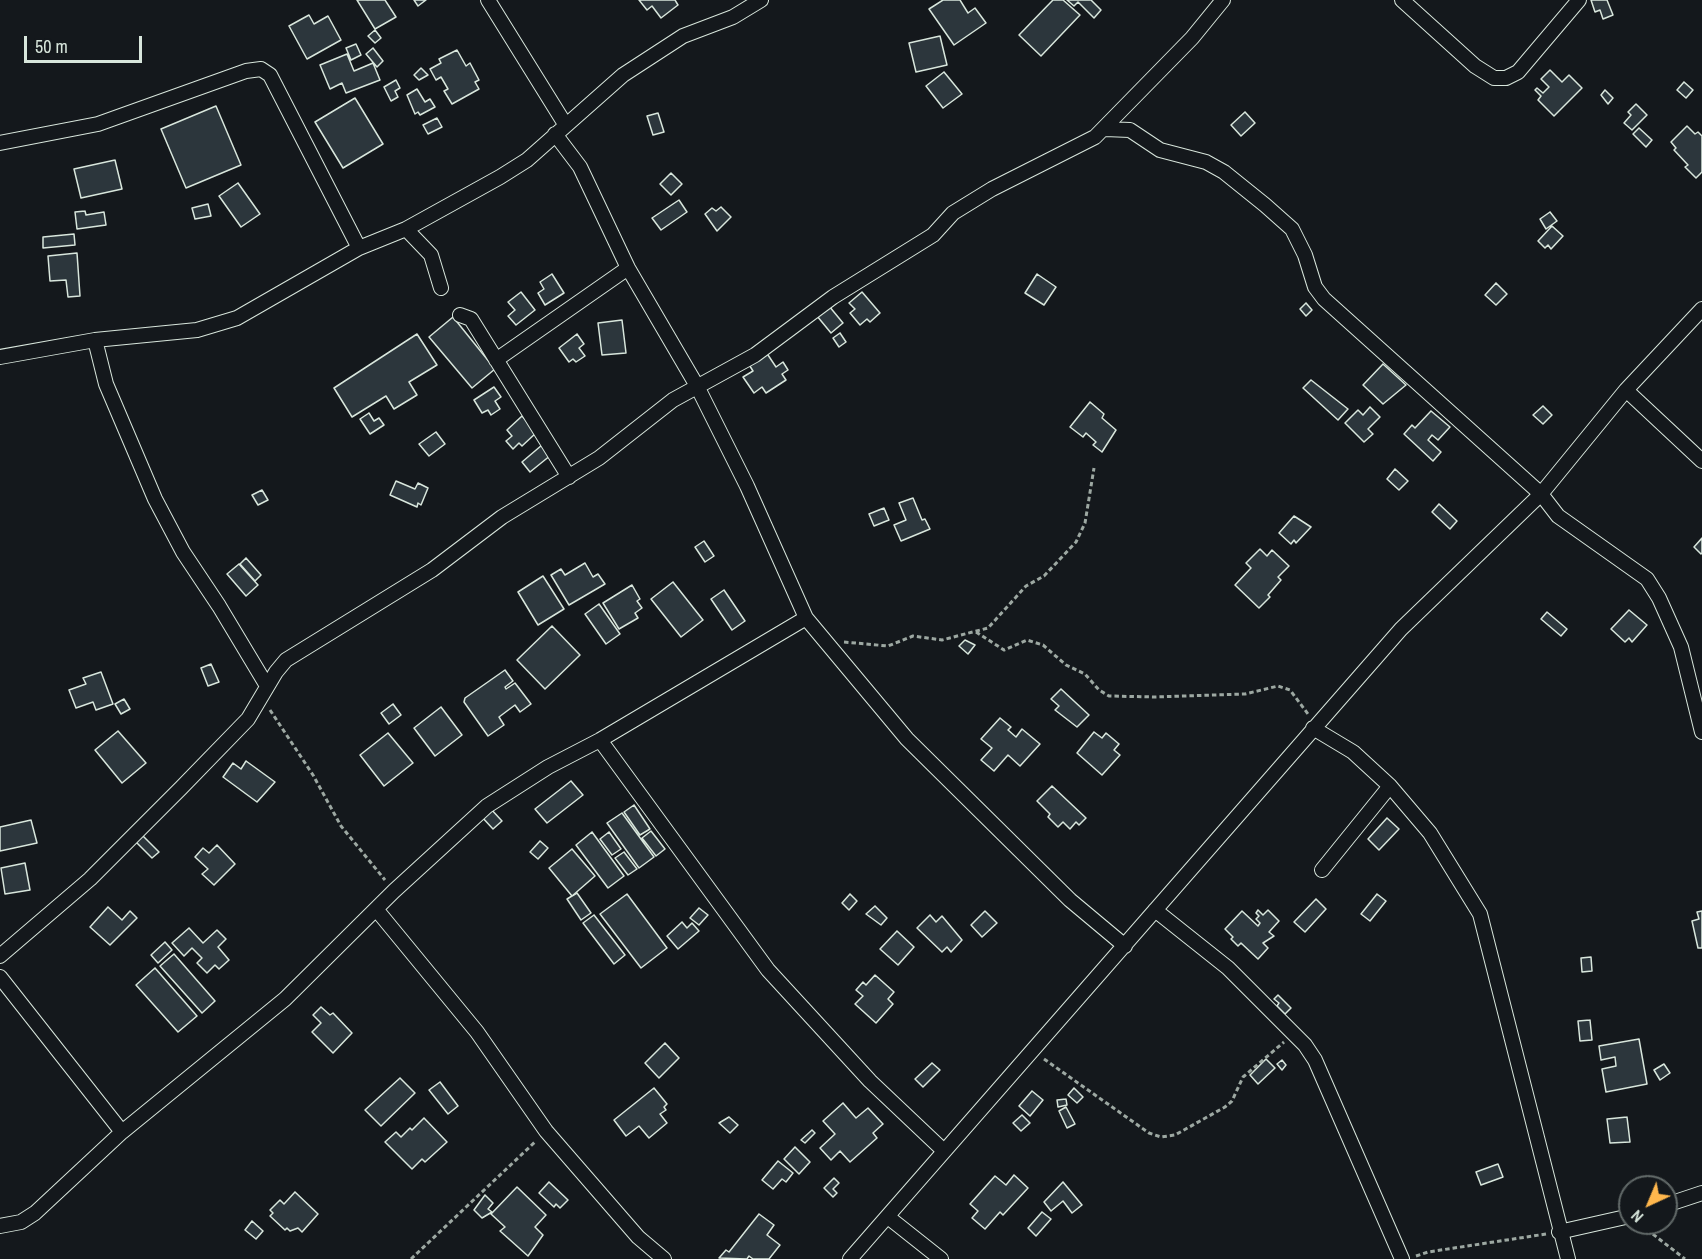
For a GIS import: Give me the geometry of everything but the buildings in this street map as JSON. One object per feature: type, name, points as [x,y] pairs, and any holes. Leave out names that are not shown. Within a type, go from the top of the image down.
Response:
[{"type":"street","points":[[488,0],[580,167],[628,268],[697,386],[747,486],[806,618],[907,739],[1070,900],[1125,946]]},
{"type":"street","points":[[0,956],[90,879],[243,725],[286,660],[432,570],[502,518],[599,458],[673,400],[719,377],[755,355],[833,297],[933,235],[953,213],[992,189],[1085,143],[1105,129],[1192,38],[1223,0]]},
{"type":"street","points":[[1402,0],[1475,66],[1494,78],[1506,78],[1518,72],[1579,0]]},
{"type":"street","points":[[0,357],[94,340],[196,330],[237,318],[358,248],[406,230],[500,177],[527,160],[623,75],[683,36],[733,17],[757,1]]},
{"type":"street","points":[[0,143],[98,124],[246,71],[261,69],[270,75],[358,248]]},
{"type":"street","points":[[1105,129],[1130,130],[1160,150],[1215,167],[1288,224],[1305,255],[1315,287],[1324,299],[1541,494],[1558,516],[1647,579],[1681,647],[1702,732]]},
{"type":"street","points":[[406,230],[430,255],[441,288]]},
{"type":"street","points":[[496,360],[628,268]]},
{"type":"street","points":[[850,1259],[1401,629],[1541,494],[1626,390],[1702,309]]},
{"type":"street","points":[[460,315],[471,319],[569,477]]},
{"type":"street","points":[[94,340],[106,384],[155,499],[183,552],[219,606],[264,692]]},
{"type":"street","points":[[1626,390],[1702,461]]},
{"type":"street","points":[[0,1226],[21,1222],[35,1213],[122,1132],[285,999],[394,891],[487,807],[548,767],[600,740],[806,618]]},
{"type":"street","points":[[1314,727],[1353,752],[1390,786],[1430,833],[1480,914],[1559,1232],[1568,1259]]},
{"type":"street","points":[[600,740],[768,970],[870,1081],[944,1151]]},
{"type":"street","points":[[1322,870],[1390,786]]},
{"type":"street","points":[[376,909],[477,1032],[546,1131],[638,1237],[664,1259]]},
{"type":"street","points":[[1155,910],[1227,968],[1294,1033],[1315,1060],[1407,1258]]},
{"type":"street","points":[[0,977],[122,1132]]},
{"type":"street","points":[[1678,1201],[1702,1193]]},
{"type":"street","points":[[888,1217],[940,1259]]},
{"type":"street","points":[[1559,1232],[1618,1219]]},
{"type":"path","points":[[821,636],[854,644],[882,647],[913,636],[938,640],[988,628],[1026,586],[1044,576],[1076,542],[1085,523],[1094,468]]},
{"type":"path","points":[[976,632],[1004,650],[1027,640],[1043,645],[1066,665],[1085,674],[1099,690],[1109,696],[1155,698],[1245,694],[1278,686],[1285,687],[1294,694],[1314,727]]},
{"type":"path","points":[[264,692],[341,826],[394,891]]},
{"type":"path","points":[[1033,1052],[1149,1132],[1161,1137],[1175,1136],[1232,1101],[1243,1077],[1294,1033]]},
{"type":"path","points":[[411,1259],[546,1131]]},
{"type":"path","points":[[1407,1258],[1428,1252],[1559,1232]]},
{"type":"path","points":[[1652,1235],[1685,1259]]}]
